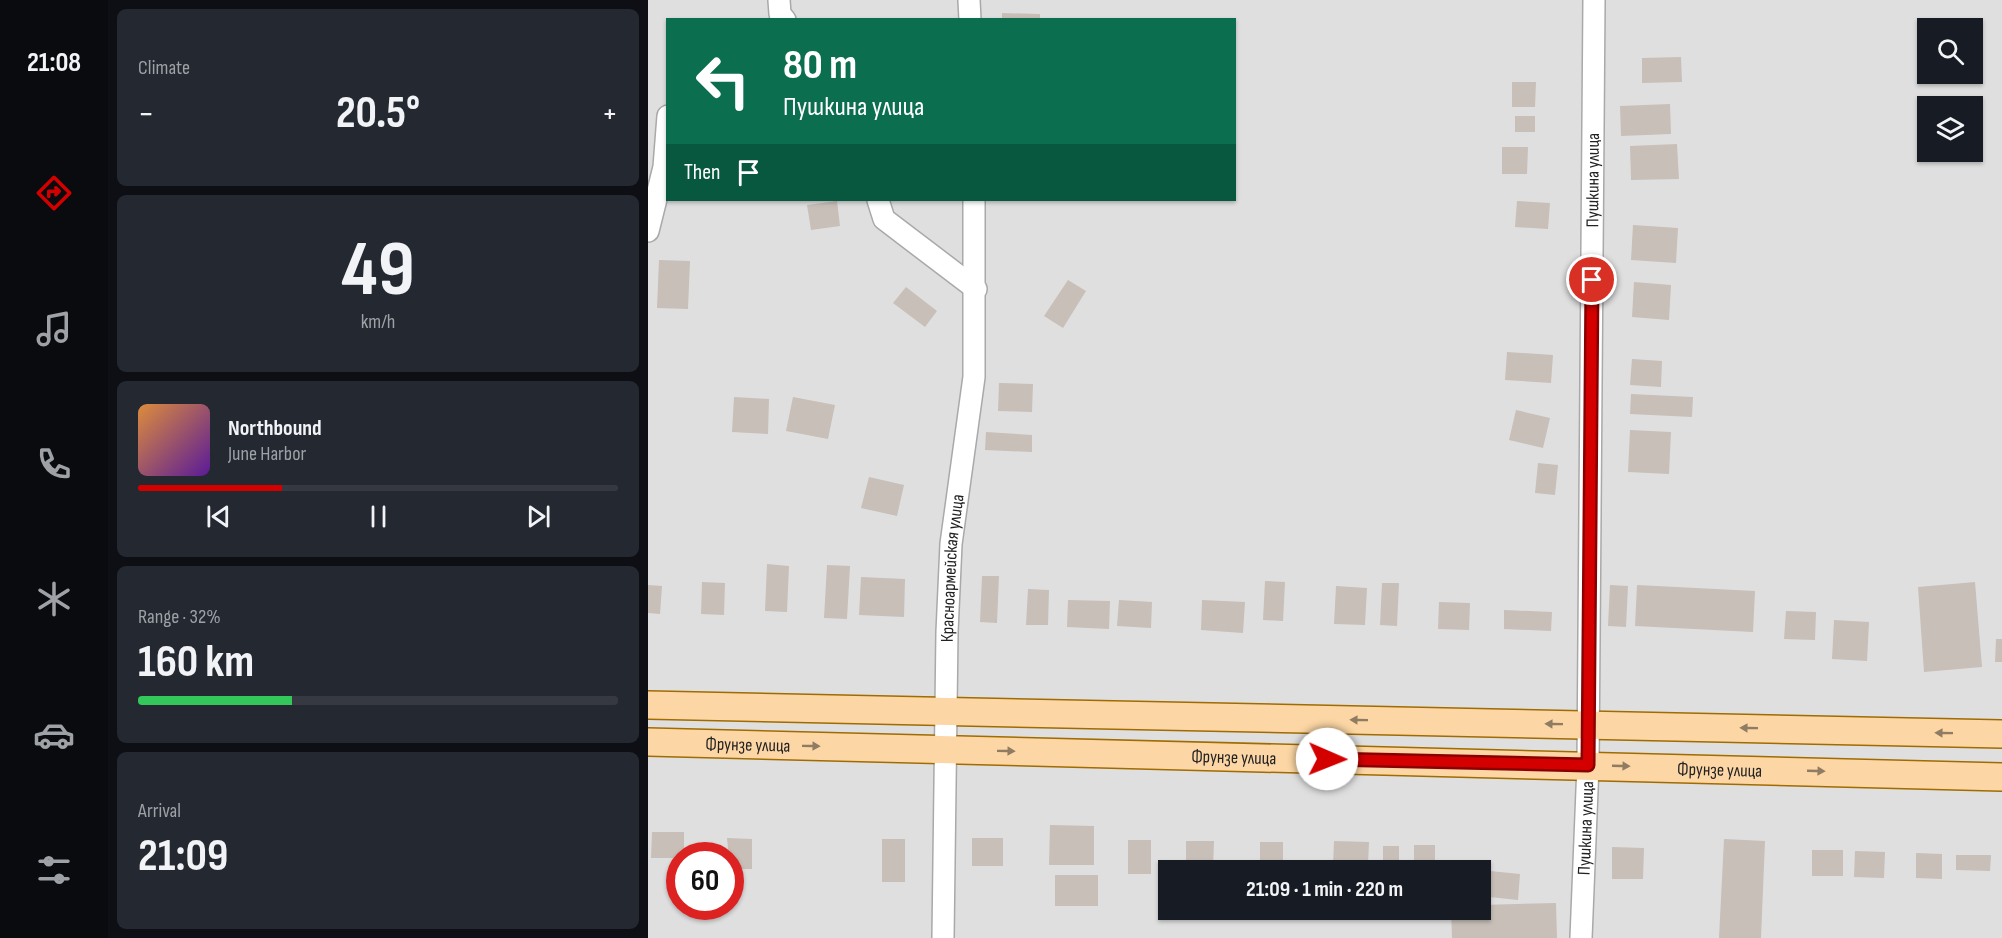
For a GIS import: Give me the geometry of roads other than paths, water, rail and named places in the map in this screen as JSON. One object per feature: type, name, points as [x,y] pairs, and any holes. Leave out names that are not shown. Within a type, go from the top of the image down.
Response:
[{"type":"main road","points":[[648,705],[2002,734]]},
{"type":"main road","name":"Фрунзе улица","points":[[648,742],[2002,777]]},
{"type":"street","points":[[969,0],[970,18]]},
{"type":"street","name":"Пушкина улица","points":[[1581,938],[1588,765],[1594,0]]},
{"type":"street","points":[[648,231],[664,167],[666,142]]},
{"type":"street","points":[[878,201],[884,219],[975,289]]},
{"type":"street","name":"Красноармейская улица","points":[[943,938],[951,544],[974,377],[974,201]]}]
